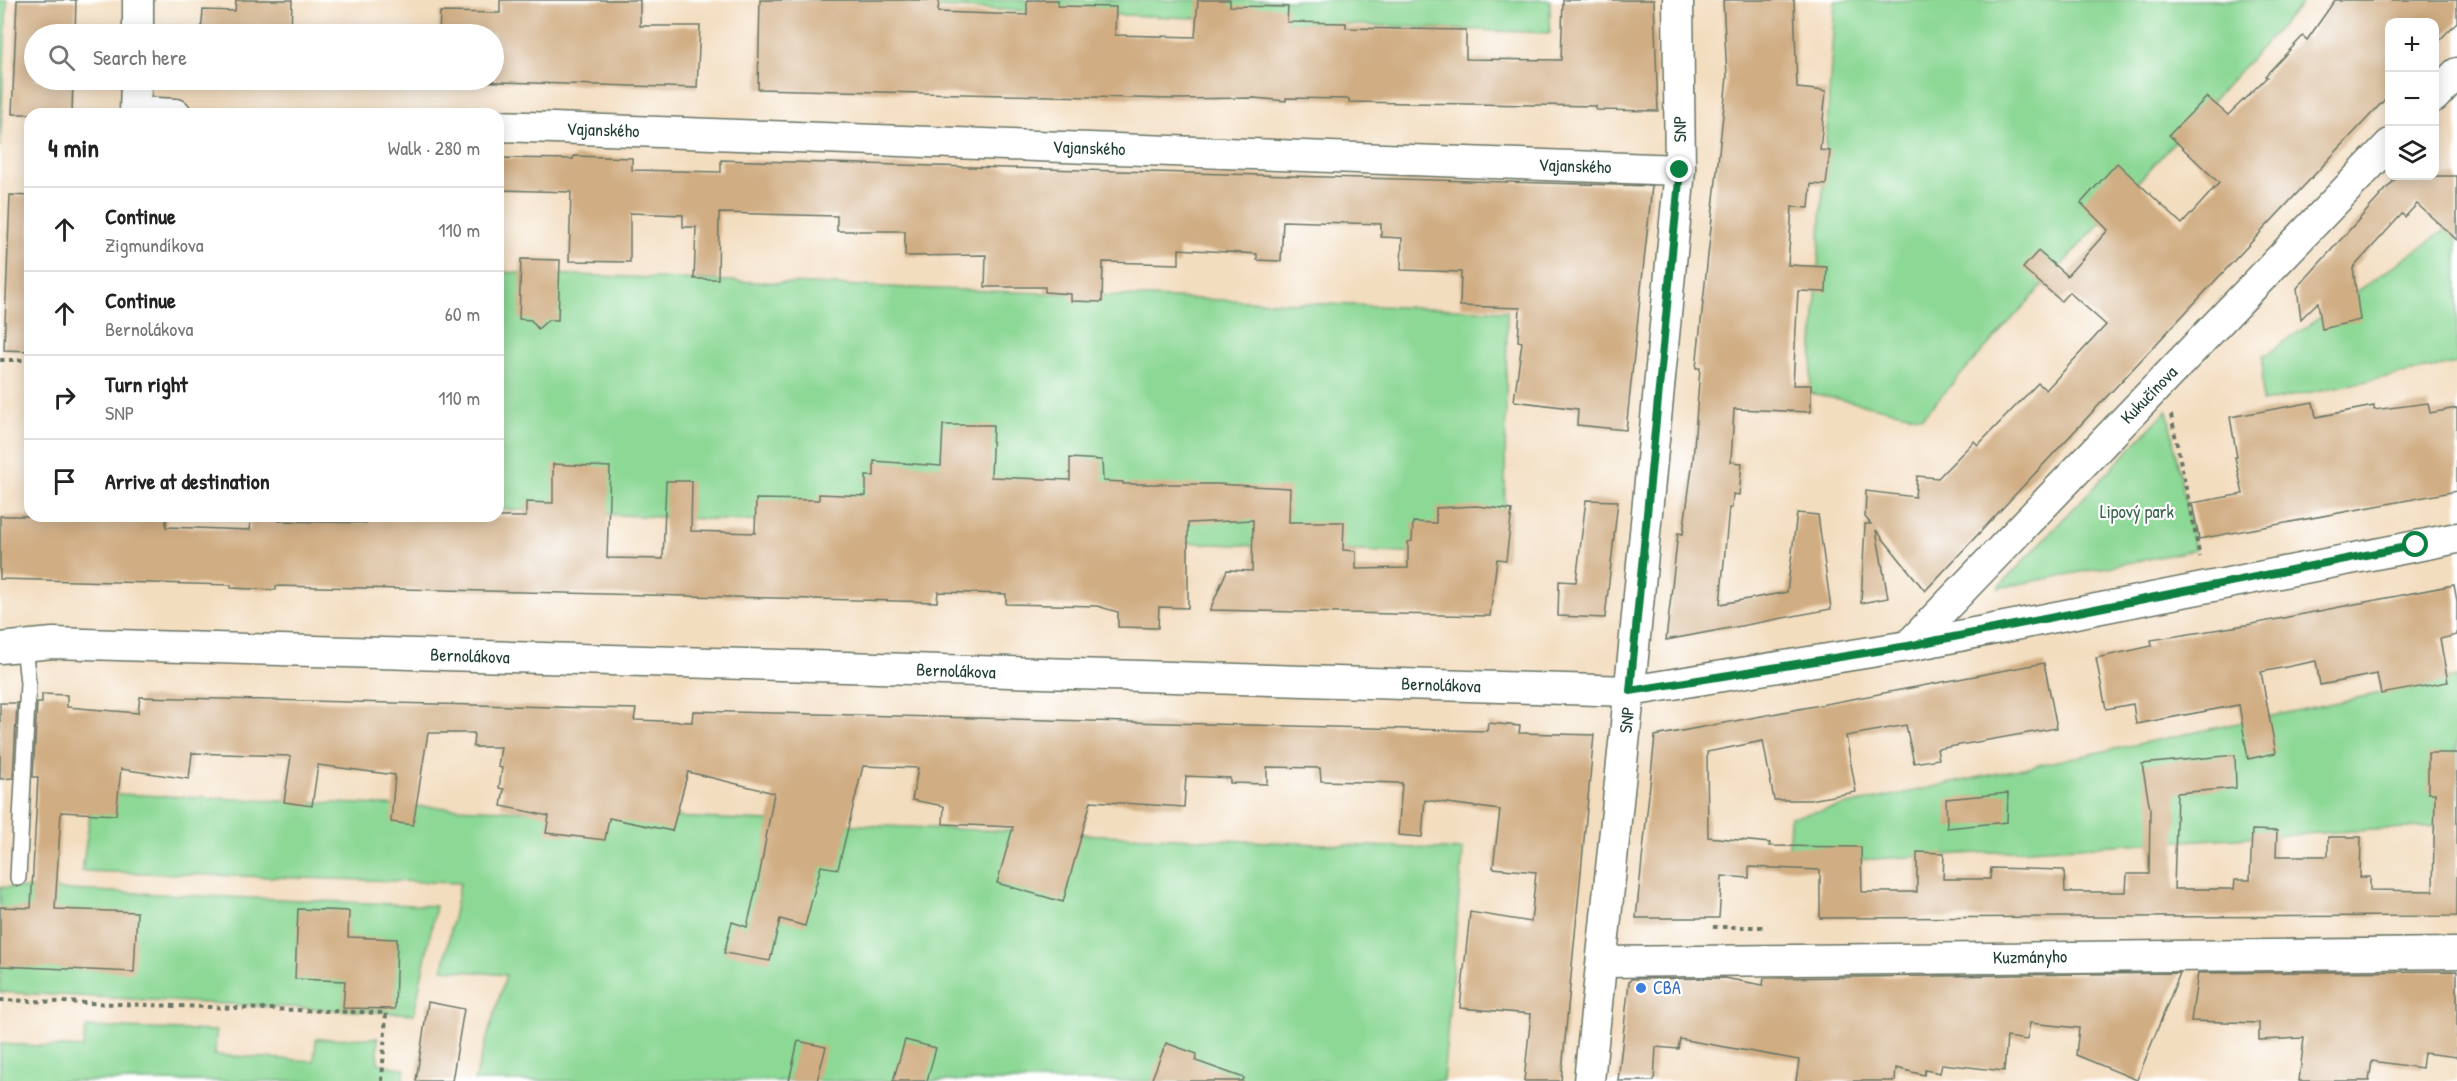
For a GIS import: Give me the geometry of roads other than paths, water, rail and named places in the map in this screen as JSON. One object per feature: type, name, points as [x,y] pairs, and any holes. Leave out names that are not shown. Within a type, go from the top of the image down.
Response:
[{"type":"street","points":[[138,0],[138,24]]},
{"type":"street","name":"SNP","points":[[1589,1081],[1603,962],[1680,170],[1678,0]]},
{"type":"street","points":[[2439,92],[2457,73]]},
{"type":"street","points":[[135,108],[136,90]]},
{"type":"street","name":"Vajanského","points":[[504,126],[1680,170]]},
{"type":"street","name":"Kukučínova","points":[[1908,646],[2385,149]]},
{"type":"street","name":"Bernolákova","points":[[12,647],[64,644],[1630,691],[1908,646],[2457,538]]},
{"type":"street","name":"Kuzmányho","points":[[1603,962],[2457,952]]},
{"type":"lane","points":[[12,647],[28,683],[18,878]]},
{"type":"place","name":"CBA","points":[[1641,988]]},
{"type":"park label","name":"Lipový park","points":[[2137,512]]}]
